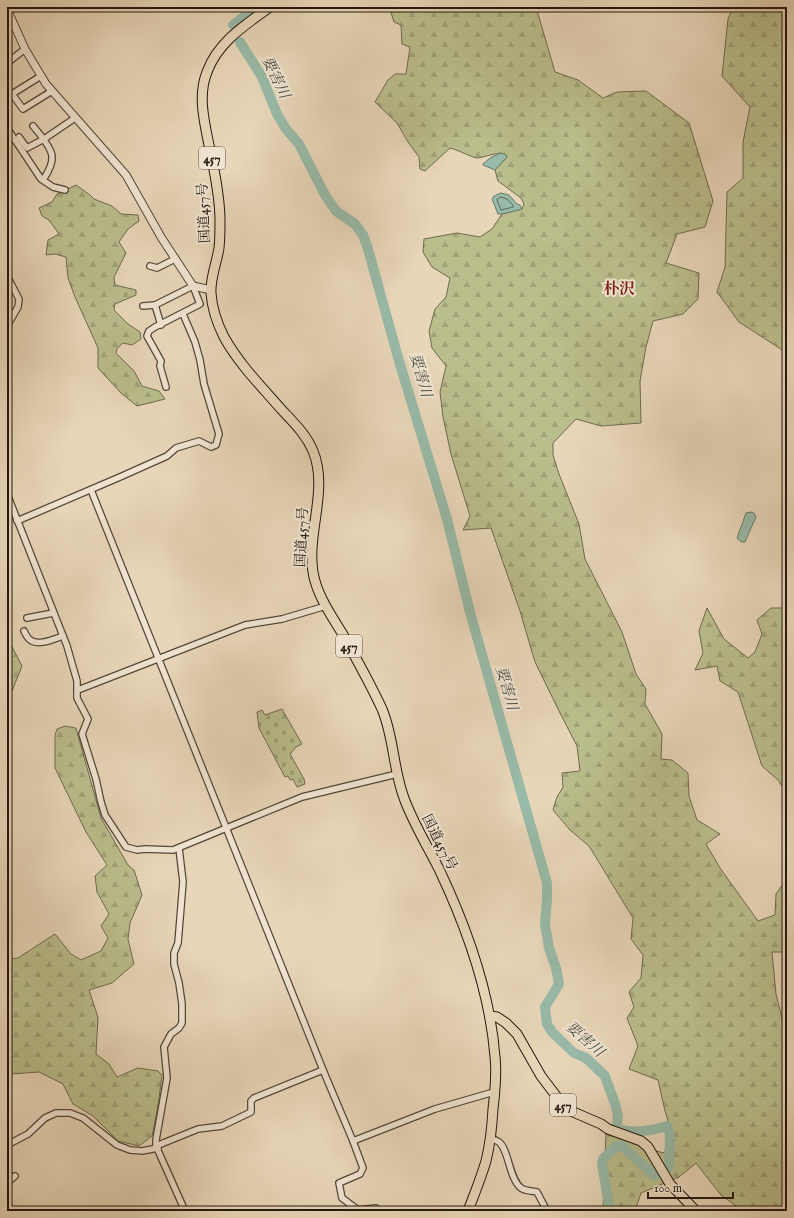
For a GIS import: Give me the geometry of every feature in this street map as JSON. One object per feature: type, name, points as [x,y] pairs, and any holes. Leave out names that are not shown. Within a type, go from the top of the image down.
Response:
[{"type":"highway","name":"国道457号","points":[[270,7],[238,30],[223,44],[214,56],[206,74],[203,90],[202,110],[218,196],[220,224],[220,244],[211,290],[217,321],[235,354],[246,370],[306,437],[314,453],[317,467],[318,486],[312,569],[316,584],[326,606],[382,710],[390,732],[397,774],[403,797],[412,818],[439,870],[462,924],[480,973],[490,1016]]},
{"type":"highway","name":"457","points":[[468,1211],[486,1161],[490,1138],[495,1058],[490,1016],[506,1023],[517,1034],[541,1076],[564,1105],[571,1111],[601,1124],[608,1129],[641,1141],[648,1147],[670,1184],[696,1211]]},
{"type":"street","points":[[7,9],[25,50],[41,76],[75,118],[126,175],[175,259],[193,286],[200,304],[149,331],[147,336],[161,361],[160,366],[166,387]]},
{"type":"street","points":[[7,63],[25,50]]},
{"type":"street","points":[[41,76],[10,95],[23,109],[52,91]]},
{"type":"street","points":[[19,137],[27,148],[44,139],[75,118]]},
{"type":"street","points":[[34,126],[49,145],[52,156],[50,168],[43,180]]},
{"type":"street","points":[[7,128],[43,180],[53,187],[65,190]]},
{"type":"street","points":[[150,266],[157,268],[175,259]]},
{"type":"street","points":[[7,276],[19,299],[18,307],[7,326]]},
{"type":"street","points":[[143,306],[155,305],[193,286],[211,290]]},
{"type":"street","points":[[155,305],[161,324]]},
{"type":"street","points":[[17,521],[167,456],[176,448],[199,440],[213,447],[218,443],[219,434],[204,384],[200,360],[195,342],[183,314]]},
{"type":"street","points":[[91,490],[363,1168],[360,1174],[339,1183],[342,1198],[358,1210],[376,1208],[378,1211]]},
{"type":"street","points":[[7,494],[63,636],[72,663],[78,690],[77,698],[88,720],[82,734],[96,779],[100,802],[106,815],[126,847],[137,850],[146,848],[173,850],[302,797],[397,774]]},
{"type":"street","points":[[78,690],[245,625],[282,619],[326,606]]},
{"type":"street","points":[[27,618],[53,613]]},
{"type":"street","points":[[24,631],[29,639],[36,642],[63,636]]},
{"type":"street","points":[[179,848],[183,882],[178,943],[174,953],[174,964],[182,1004],[182,1023],[172,1034],[164,1047],[167,1078],[156,1133],[157,1147],[185,1211]]},
{"type":"street","points":[[7,1145],[28,1134],[45,1118],[56,1114],[70,1113],[83,1118],[117,1145],[130,1150],[142,1151],[157,1147],[198,1129],[222,1126],[251,1112],[251,1101],[254,1098],[323,1070]]},
{"type":"street","points":[[353,1141],[435,1109],[494,1092]]},
{"type":"street","points":[[490,1138],[499,1142],[503,1148],[515,1180],[520,1187],[525,1190],[537,1192],[547,1211]]},
{"type":"street","points":[[7,1184],[15,1176]]},
{"type":"green space","points":[[389,7],[536,7],[555,72],[578,80],[603,98],[617,92],[646,91],[689,123],[713,201],[705,227],[677,234],[666,263],[699,273],[698,299],[683,314],[653,321],[646,347],[640,381],[641,423],[601,426],[576,419],[553,443],[553,455],[579,524],[585,559],[622,632],[636,674],[646,689],[645,704],[662,734],[661,759],[672,760],[688,773],[689,796],[697,820],[720,834],[706,844],[720,868],[758,921],[775,915],[776,894],[787,878],[787,952],[772,952],[776,994],[784,1026],[787,1028],[787,1211],[743,1211],[721,1195],[696,1163],[679,1177],[641,1193],[635,1211],[603,1211],[606,1134],[663,1153],[675,1141],[665,1111],[658,1080],[629,1069],[638,1046],[627,1018],[634,1007],[629,992],[641,978],[643,955],[631,939],[633,918],[589,846],[570,830],[553,810],[557,797],[563,787],[562,773],[580,771],[577,746],[535,662],[520,611],[491,528],[463,530],[470,516],[451,454],[443,417],[440,392],[446,366],[432,348],[429,331],[435,309],[446,297],[450,278],[432,267],[423,252],[424,239],[457,233],[480,237],[492,229],[502,214],[522,209],[524,204],[521,198],[498,181],[495,170],[507,157],[505,154],[494,154],[477,158],[450,148],[425,171],[420,169],[419,157],[397,123],[375,102],[388,80],[395,74],[406,74],[410,47],[402,44],[401,25],[394,22]]},
{"type":"green space","points":[[733,7],[787,7],[787,353],[739,322],[717,292],[725,267],[727,192],[743,178],[743,142],[750,107],[722,76],[728,19]]},
{"type":"green space","points":[[76,185],[94,199],[112,206],[121,214],[138,215],[139,221],[128,229],[119,242],[126,253],[114,277],[115,285],[136,290],[136,295],[115,304],[114,310],[128,324],[140,332],[141,339],[132,345],[123,343],[117,349],[116,353],[134,371],[142,386],[159,391],[165,399],[137,406],[121,393],[98,368],[98,348],[68,278],[66,257],[55,254],[46,255],[48,240],[59,234],[49,220],[42,216],[39,208],[52,202],[57,194]]},
{"type":"green space","points":[[707,608],[724,639],[748,658],[755,652],[762,634],[757,620],[771,608],[787,608],[787,793],[778,780],[762,766],[738,692],[720,681],[717,666],[695,670],[703,653],[699,631]]},
{"type":"green space","points":[[7,637],[22,666],[10,696],[7,740]]},
{"type":"green space","points":[[282,709],[302,744],[296,747],[290,754],[304,779],[305,784],[297,787],[293,779],[290,780],[288,776],[285,777],[259,728],[257,712],[262,710],[265,715]]},
{"type":"green space","points":[[65,726],[76,728],[101,818],[128,865],[134,870],[142,895],[130,923],[128,939],[134,964],[112,983],[89,990],[98,1017],[96,1054],[109,1064],[117,1077],[138,1068],[158,1071],[162,1075],[152,1136],[139,1146],[118,1141],[93,1116],[73,1104],[63,1084],[39,1072],[11,1074],[7,1067],[7,959],[18,958],[55,934],[71,954],[81,960],[101,951],[108,938],[101,926],[109,914],[97,892],[95,876],[107,865],[86,832],[55,768],[55,735],[57,729]]},
{"type":"water","points":[[500,153],[505,154],[507,157],[495,170],[483,165],[490,158]]},
{"type":"water","points":[[501,193],[509,195],[517,204],[520,205],[522,209],[498,214],[492,199],[494,196]]},
{"type":"water","points":[[746,513],[754,513],[756,517],[745,542],[741,542],[737,538]]},
{"type":"waterway","name":"要害川","points":[[233,25],[246,15],[253,7]]},
{"type":"waterway","name":"要害川","points":[[240,42],[262,77],[277,114],[286,129],[299,144],[325,195],[336,211],[355,224],[363,235],[368,249],[399,361],[447,519],[471,616],[547,883],[545,924],[549,948],[556,968],[559,984],[545,1007],[547,1024],[552,1032],[574,1053],[586,1058],[605,1076],[616,1107],[618,1129],[624,1131],[643,1131],[667,1126],[670,1134],[669,1167],[654,1175],[622,1146],[616,1146],[603,1159],[602,1164],[610,1211]]},
{"type":"district","name":"朴沢","points":[[619,288]]}]
